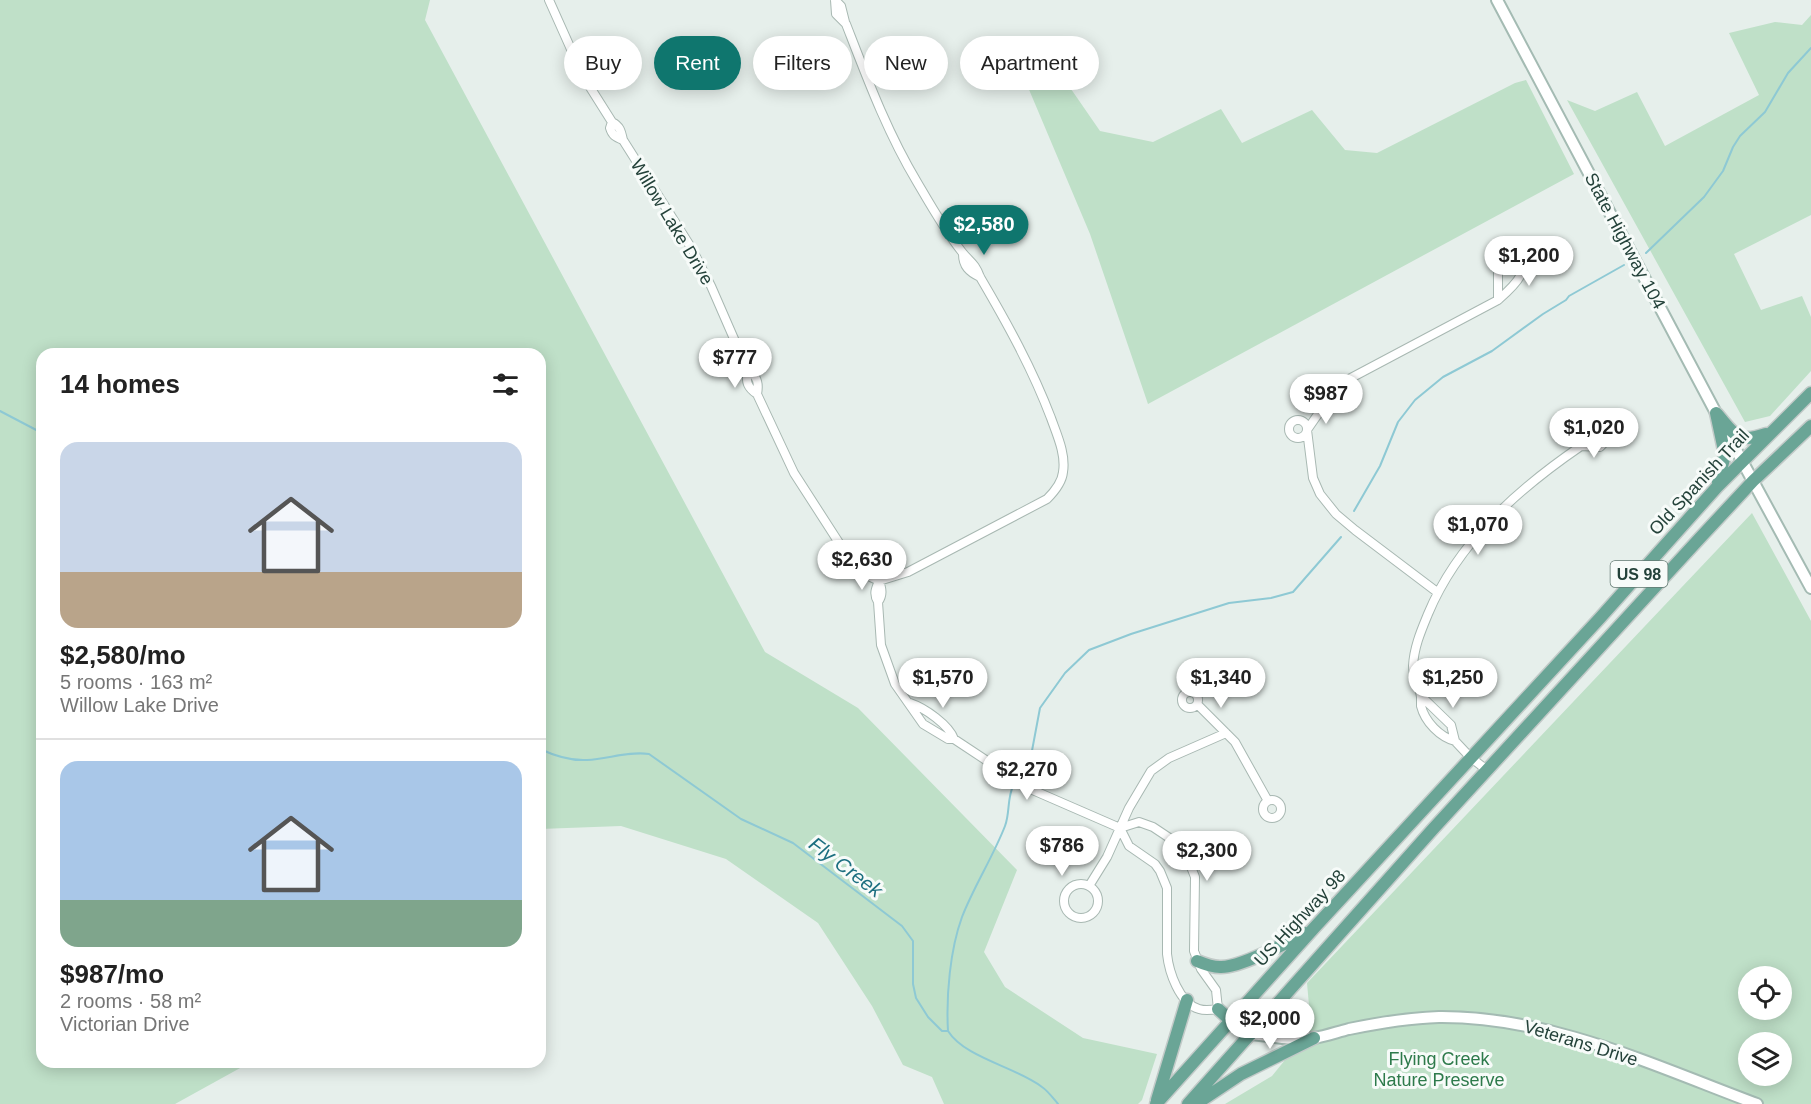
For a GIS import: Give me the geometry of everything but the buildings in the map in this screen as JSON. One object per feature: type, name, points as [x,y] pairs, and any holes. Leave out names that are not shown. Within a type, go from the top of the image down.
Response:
[{"type":"main road","name":"Old Spanish Trail","points":[[1470,757],[1600,618],[1717,487],[1811,393]]},
{"type":"main road","points":[[1716,413],[1737,437],[1750,440],[1771,433]]},
{"type":"main road","points":[[1716,413],[1725,455],[1717,487]]},
{"type":"main road","name":"US 98","points":[[1188,1104],[1487,770],[1753,481],[1811,426]]},
{"type":"main road","name":"US Highway 98","points":[[1156,1104],[1470,757]]},
{"type":"main road","points":[[1197,961],[1221,968],[1314,928]]},
{"type":"main road","points":[[1156,1104],[1187,1000]]},
{"type":"main road","points":[[1218,1009],[1251,1034]]},
{"type":"main road","points":[[1196,1104],[1241,1074],[1314,1038]]},
{"type":"street","name":"Willow Lake Drive","points":[[549,0],[584,76],[612,122],[618,125],[622,140],[692,249],[711,286],[747,371],[747,385],[757,394],[794,473],[852,563],[864,574],[879,581]]},
{"type":"street","points":[[835,0],[836,14],[846,24],[879,109],[897,147],[916,182],[963,254],[965,267],[980,277],[1025,356],[1042,393],[1063,455],[1063,473],[1055,491],[1033,507],[908,572],[879,581],[875,589],[875,597],[878,602],[881,645],[895,684],[923,724],[948,739],[954,739],[1028,788],[1120,828],[1129,846],[1155,864],[1164,878],[1167,888],[1168,965],[1178,989],[1194,1007],[1201,1010],[1218,1009],[1216,990],[1197,961],[1194,951],[1195,877],[1189,862],[1180,848],[1153,827],[1139,822],[1120,828]]},
{"type":"street","name":"State Highway 104","points":[[1497,0],[1811,588]]},
{"type":"street","points":[[1437,592],[1355,530],[1325,501],[1313,478],[1307,430],[1334,391],[1349,379],[1498,300],[1520,278],[1523,270],[1522,261],[1516,255],[1508,252],[1500,256],[1498,264],[1498,300]]},
{"type":"street","points":[[1487,770],[1455,741],[1443,736],[1432,726],[1421,706],[1421,696],[1413,669],[1416,642],[1437,592],[1456,562],[1498,512],[1540,474],[1581,446]]},
{"type":"street","points":[[1421,696],[1450,725],[1455,741]]},
{"type":"street","points":[[1197,704],[1235,742],[1268,801]]},
{"type":"street","points":[[1089,886],[1107,857],[1142,784],[1151,771],[1169,758],[1226,733]]},
{"type":"street","points":[[1083,884],[1089,886],[1093,889],[1097,899],[1095,910],[1081,918],[1071,914],[1064,905],[1065,894],[1072,886],[1083,884]]},
{"type":"street","points":[[1277,1006],[1285,1030],[1292,1038]]},
{"type":"street","name":"Veterans Drive","points":[[1251,1034],[1314,1038],[1347,1029],[1438,1017],[1505,1022],[1570,1036],[1757,1104]]},
{"type":"green space","points":[[0,0],[430,0],[425,20],[765,652],[858,708],[1017,870],[984,952],[1005,987],[1083,1038],[1157,1054],[1142,1100],[1138,1104],[944,1104],[932,1077],[903,1065],[872,1006],[818,923],[726,859],[621,826],[546,829],[546,348],[36,348],[36,1068],[240,1068],[175,1104],[0,1104]]},
{"type":"green space","points":[[1811,15],[1811,215],[1734,254],[1761,310],[1802,296],[1811,317],[1811,371],[1770,416],[1745,422],[1567,100],[1595,111],[1637,92],[1665,146],[1759,95],[1729,33],[1775,22],[1802,25]]},
{"type":"green space","points":[[1526,80],[1574,174],[1148,404],[1090,234],[1029,90],[1072,90],[1100,131],[1153,142],[1221,109],[1242,143],[1312,110],[1345,150],[1377,153],[1515,83]]},
{"type":"green space","name":"Flying Creek Nature Preserve","points":[[1752,513],[1811,621],[1811,1104],[1225,1104],[1272,1076],[1311,1028],[1307,983]]},
{"type":"waterway","points":[[1646,253],[1704,197],[1723,171],[1740,136],[1765,112],[1788,73],[1811,48]]},
{"type":"waterway","points":[[1354,511],[1380,466],[1398,422],[1415,400],[1443,377],[1492,351],[1569,296],[1624,265]]},
{"type":"waterway","name":"Fly Creek","points":[[0,411],[36,430]]},
{"type":"waterway","points":[[1019,773],[1031,756],[1040,708],[1065,673],[1089,650],[1131,634],[1229,603],[1271,598],[1293,592],[1341,537]]},
{"type":"waterway","name":"Fly Creek","points":[[546,752],[575,760],[649,754],[741,819],[793,843],[902,926],[913,941],[913,984],[916,998],[928,1017],[942,1031],[948,1031],[956,1040],[978,1055],[1031,1080],[1046,1090],[1058,1104]]},
{"type":"waterway","points":[[948,1031],[950,973],[954,944],[967,905],[1005,826],[1013,786]]}]
